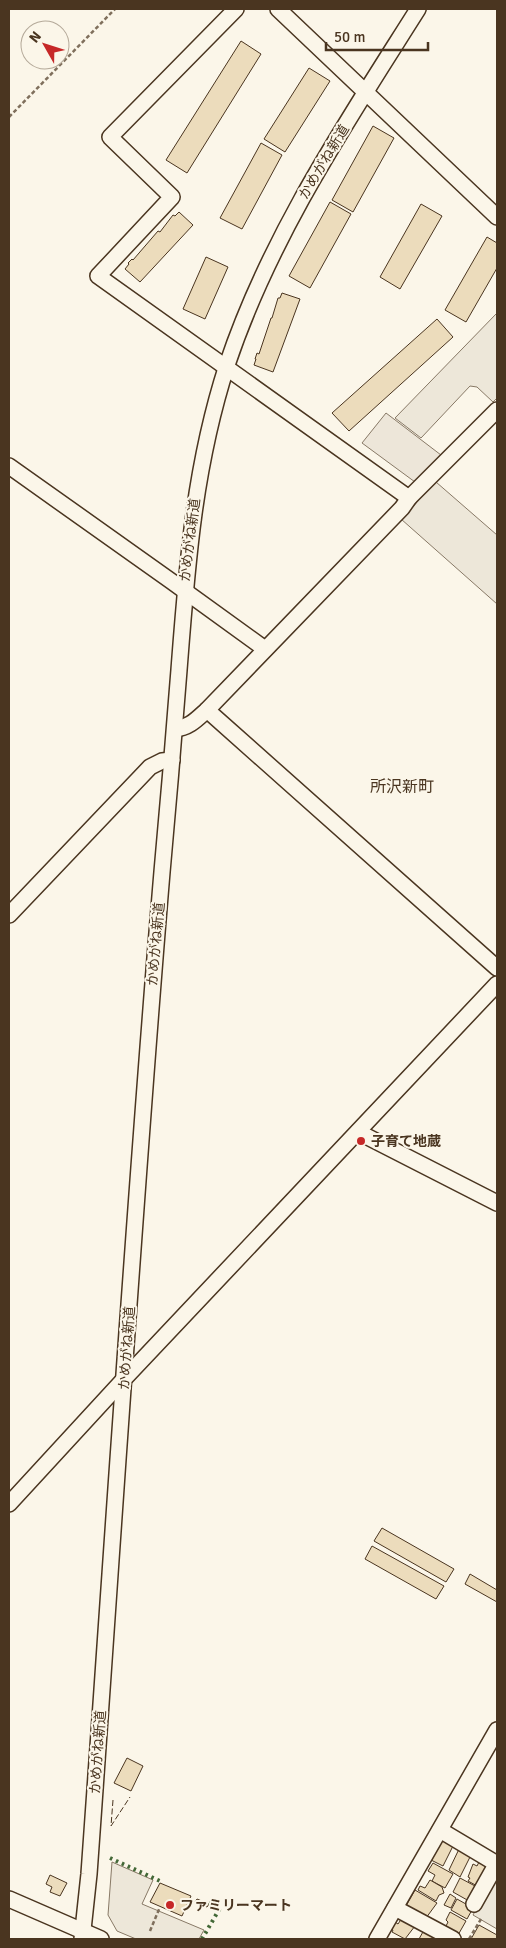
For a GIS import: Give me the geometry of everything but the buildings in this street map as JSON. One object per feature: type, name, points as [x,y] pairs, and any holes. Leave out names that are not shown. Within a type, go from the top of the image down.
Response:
[{"type":"street","points":[[236,9],[110,137],[172,197],[98,276],[409,498]]},
{"type":"street","points":[[278,9],[497,217]]},
{"type":"street","name":"かめがね新道","points":[[83,1935],[89,1874],[153,982],[175,729],[184,590],[197,483],[226,368],[250,303],[284,232],[313,179],[418,9]]},
{"type":"street","points":[[175,729],[190,724],[207,710],[402,508],[409,498],[497,410]]},
{"type":"street","points":[[9,466],[265,649]]},
{"type":"street","points":[[207,710],[497,968]]},
{"type":"street","points":[[9,915],[150,767],[162,760],[172,760]]},
{"type":"street","points":[[9,1504],[125,1378],[497,984]]},
{"type":"street","points":[[358,1132],[497,1203]]},
{"type":"street","points":[[377,1939],[497,1730]]},
{"type":"street","points":[[440,1830],[497,1863],[474,1904]]},
{"type":"street","points":[[9,1899],[83,1935],[101,1939]]},
{"type":"street","points":[[395,1908],[452,1939]]},
{"type":"path","points":[[9,117],[115,9]]},
{"type":"path","points":[[150,1931],[160,1907]]},
{"type":"path","points":[[469,1939],[480,1919]]},
{"type":"shaded area","points":[[497,313],[497,398],[493,402],[477,387],[470,386],[421,438],[395,418]]},
{"type":"shaded area","points":[[386,413],[441,455],[415,482],[362,443]]},
{"type":"shaded area","points":[[436,482],[497,535],[497,604],[401,519]]},
{"type":"shaded area","points":[[112,1862],[153,1880],[142,1904],[204,1930],[199,1939],[136,1939],[117,1931],[108,1915]]},
{"type":"shaded area","points":[[497,1872],[497,1929],[473,1915]]},
{"type":"hedge","points":[[110,1858],[160,1881]]},
{"type":"hedge","points":[[202,1939],[220,1908],[207,1902]]},
{"type":"fence","points":[[113,1800],[111,1826],[130,1797]]},
{"type":"place","name":"子育て地蔵","points":[[361,1141]]},
{"type":"place","name":"ファミリーマート","points":[[170,1905]]},
{"type":"district","name":"所沢新町","points":[[402,787]]}]
